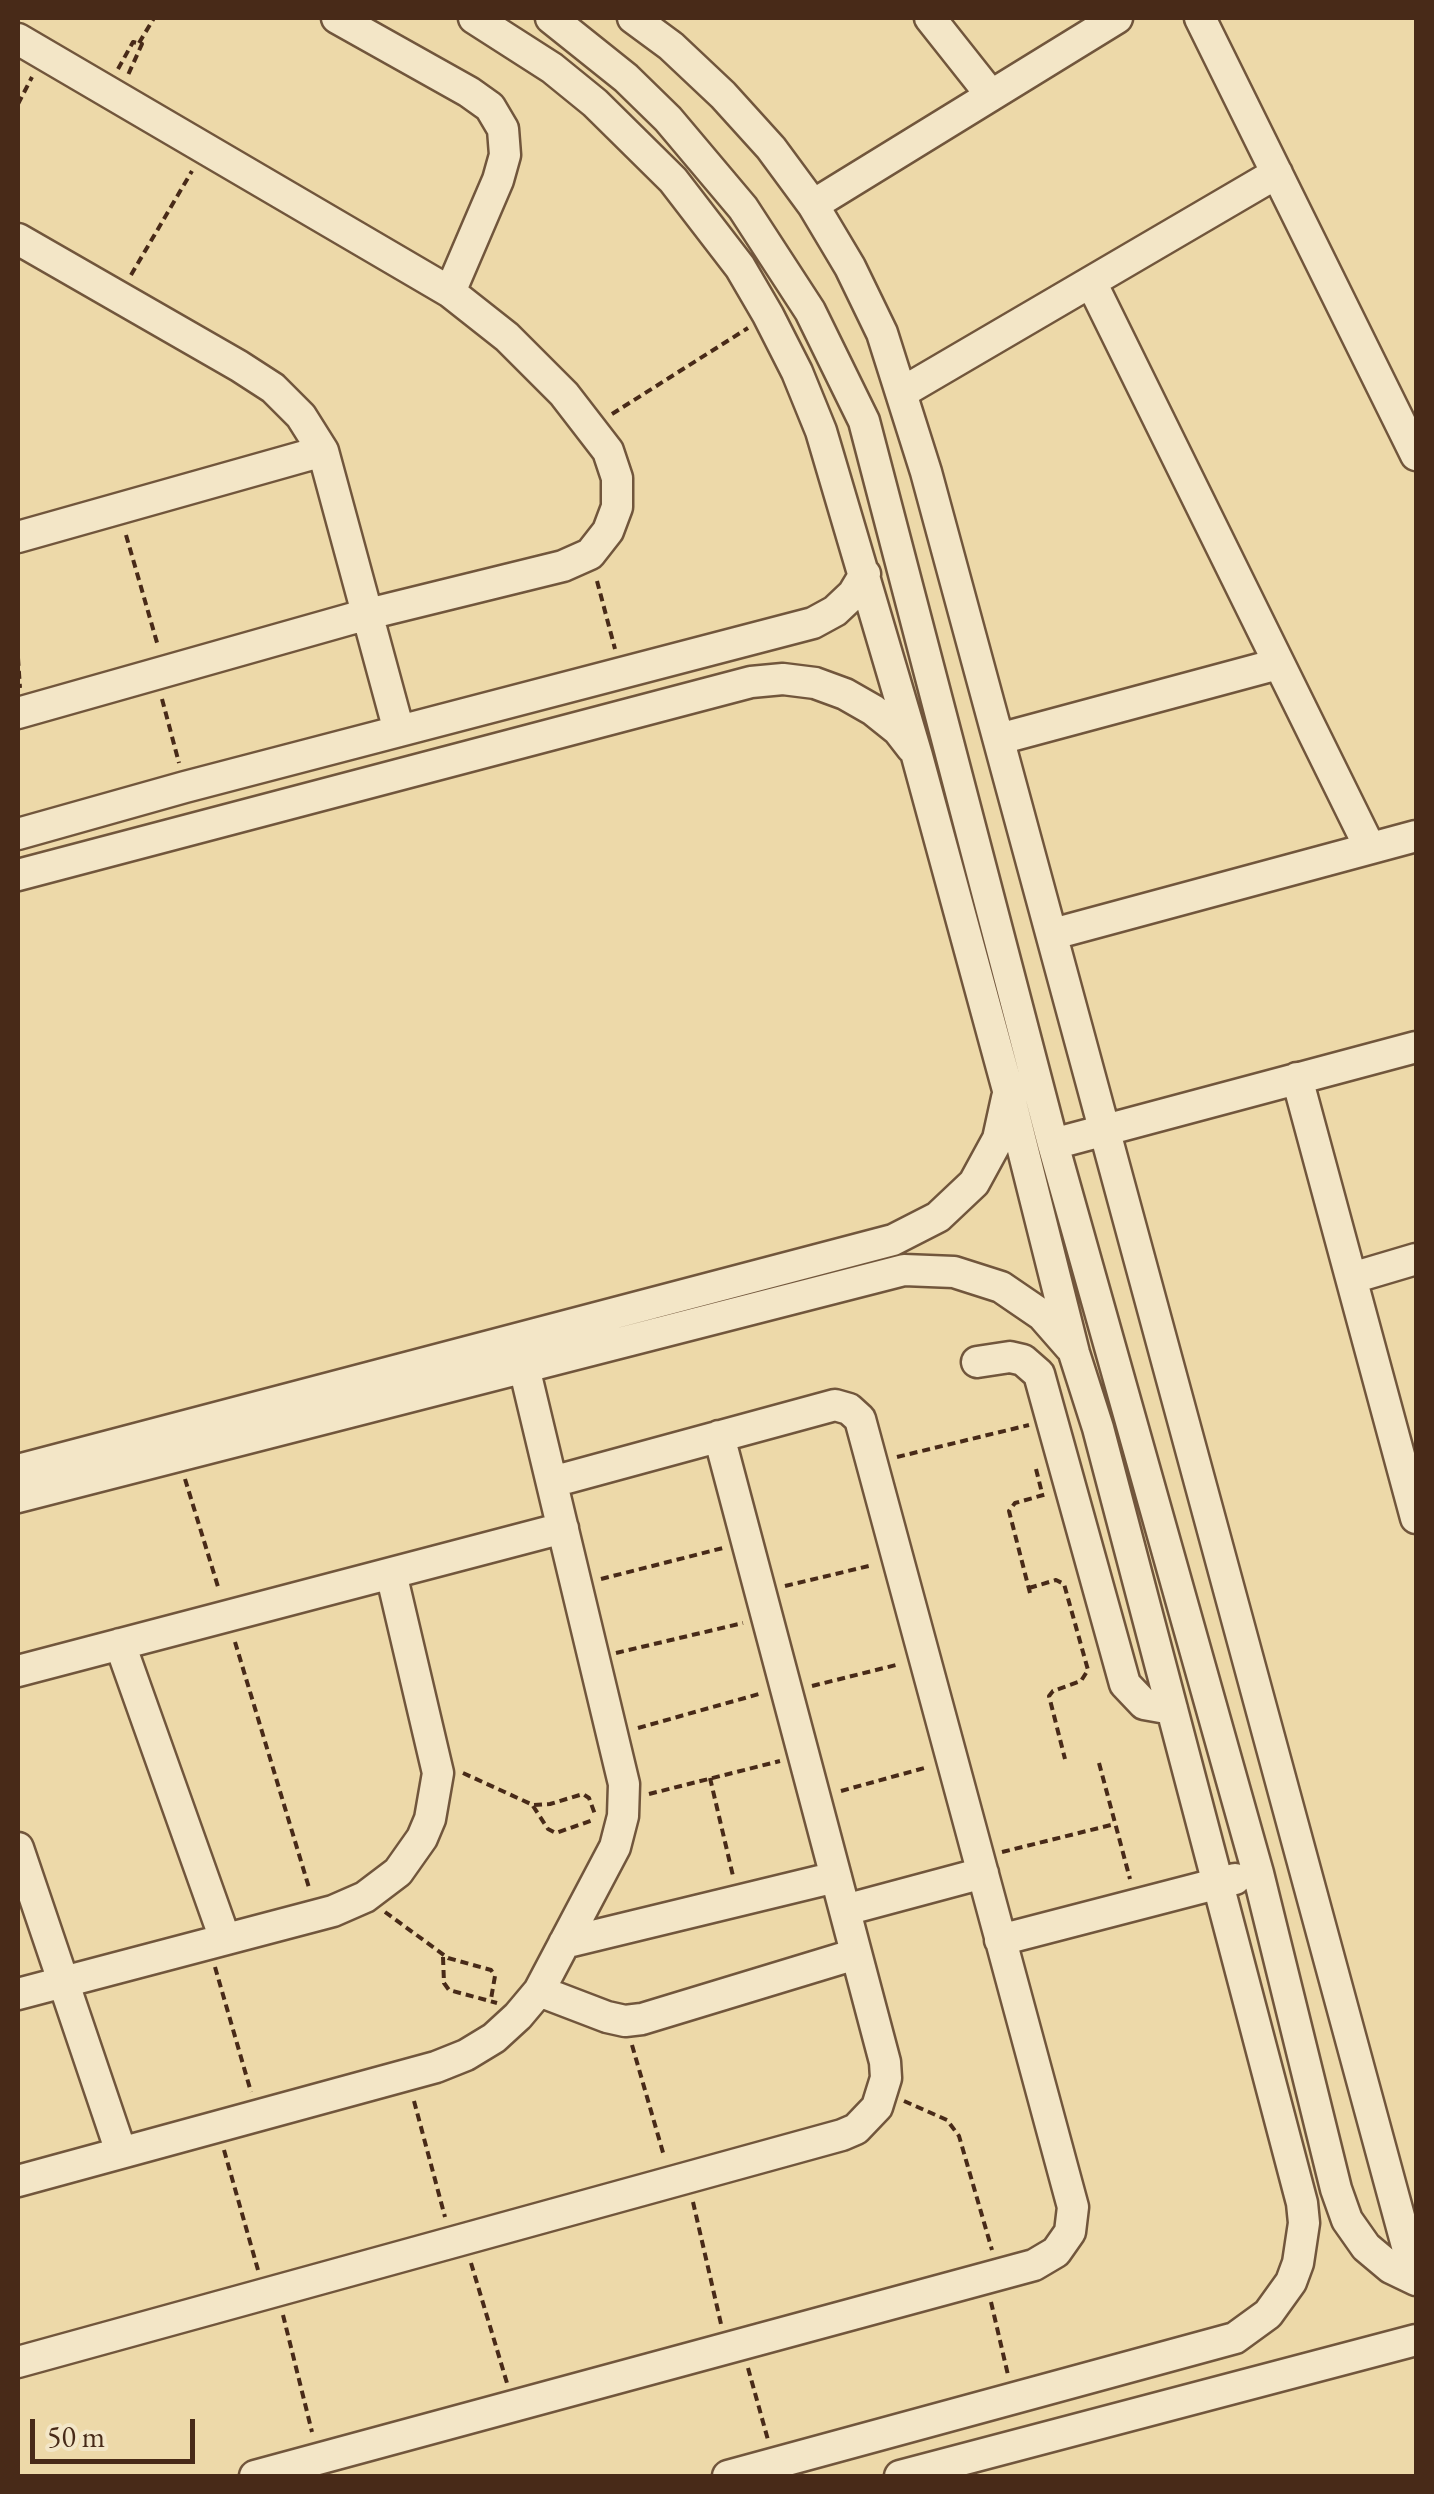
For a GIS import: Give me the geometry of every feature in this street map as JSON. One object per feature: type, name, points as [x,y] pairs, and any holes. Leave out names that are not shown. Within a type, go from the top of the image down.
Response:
[{"type":"street","points":[[337,18],[469,92],[490,107],[504,129],[506,155],[498,180],[450,292]]},
{"type":"street","points":[[474,18],[552,68],[636,140],[708,222],[768,315],[821,432],[917,756],[1008,1090],[1074,1353],[1098,1428],[1302,2203],[1304,2223],[1291,2282],[1268,2314],[1235,2338],[728,2476]]},
{"type":"street","points":[[550,18],[626,78],[668,119],[743,208],[810,311],[864,421],[1053,1144],[1258,1872],[1332,2170],[1347,2220],[1366,2247],[1391,2268],[1416,2280]]},
{"type":"street","points":[[634,18],[672,46],[724,95],[771,148],[813,205],[882,333],[926,472],[1416,2280]]},
{"type":"street","points":[[930,18],[991,95]]},
{"type":"street","points":[[813,205],[1116,18]]},
{"type":"street","points":[[1200,18],[1416,455]]},
{"type":"street","points":[[18,39],[450,292],[508,337],[564,394],[608,451],[617,478],[616,508],[608,531],[590,554],[563,566],[368,614],[18,714]]},
{"type":"street","points":[[901,393],[1277,173]]},
{"type":"street","points":[[18,239],[273,388],[302,416],[323,451],[399,731]]},
{"type":"street","points":[[1090,282],[1370,848]]},
{"type":"street","points":[[18,537],[323,451]]},
{"type":"street","points":[[18,834],[813,623],[835,611],[853,594],[865,574]]},
{"type":"street","points":[[999,739],[1278,664]]},
{"type":"street","points":[[18,875],[751,682],[815,683],[845,694],[886,720],[917,756]]},
{"type":"street","points":[[1052,934],[1416,836]]},
{"type":"street","points":[[1053,1144],[1416,1047]]},
{"type":"street","points":[[1297,1078],[1416,1518]]},
{"type":"street","points":[[18,1470],[893,1240],[938,1218],[974,1183],[998,1139],[1008,1090]]},
{"type":"street","points":[[1352,1278],[1416,1259]]},
{"type":"street","points":[[18,1498],[904,1270],[954,1272],[1001,1288],[1042,1315],[1074,1353]]},
{"type":"street","points":[[977,1362],[1004,1356],[1023,1360],[1044,1384],[1125,1684],[1144,1704],[1172,1709]]},
{"type":"street","points":[[18,2181],[408,2076],[466,2055],[494,2038],[539,1990],[608,1862],[622,1768],[524,1367]]},
{"type":"street","points":[[254,2476],[1034,2264],[1056,2252],[1070,2232],[1073,2207],[860,1420],[849,1409],[834,1405],[552,1482]]},
{"type":"street","points":[[18,2362],[842,2135],[868,2119],[883,2093],[885,2062],[719,1436]]},
{"type":"street","points":[[18,1672],[564,1528]]},
{"type":"street","points":[[18,1994],[317,1915],[365,1898],[398,1872],[422,1838],[436,1796],[436,1761],[392,1574]]},
{"type":"street","points":[[120,1644],[216,1941]]},
{"type":"street","points":[[18,1848],[120,2152]]},
{"type":"street","points":[[845,1910],[980,1866]]},
{"type":"street","points":[[1000,1940],[1258,1872]]},
{"type":"street","points":[[564,1943],[836,1877]]},
{"type":"street","points":[[539,1990],[588,2011],[625,2021],[856,1954]]},
{"type":"street","points":[[900,2476],[1416,2340]]},
{"type":"street","points":[[1006,2402],[1010,2447]]},
{"type":"path","points":[[139,42],[154,18]]},
{"type":"path","points":[[139,42],[144,46],[112,93],[132,43],[139,42]]},
{"type":"path","points":[[118,297],[206,148]]},
{"type":"path","points":[[591,427],[768,315]]},
{"type":"path","points":[[119,508],[185,787]]},
{"type":"path","points":[[590,554],[622,673]]},
{"type":"path","points":[[871,1464],[1053,1419]]},
{"type":"path","points":[[178,1456],[317,1915]]},
{"type":"path","points":[[1065,1758],[1049,1696],[1082,1681],[1088,1670],[1064,1584],[1056,1580],[1030,1590],[1009,1511],[1019,1502],[1071,1487]]},
{"type":"path","points":[[578,1585],[747,1542]]},
{"type":"path","points":[[595,1658],[897,1559]]},
{"type":"path","points":[[614,1735],[786,1689],[924,1658]]},
{"type":"path","points":[[532,1805],[548,1829],[556,1833],[710,1778],[804,1755]]},
{"type":"path","points":[[436,1761],[532,1805],[583,1794],[615,1812]]},
{"type":"path","points":[[815,1798],[952,1761]]},
{"type":"path","points":[[1098,1763],[1133,1888]]},
{"type":"path","points":[[710,1778],[739,1901]]},
{"type":"path","points":[[980,1866],[1115,1824]]},
{"type":"path","points":[[365,1898],[452,1960],[492,1970],[490,1999]]},
{"type":"path","points":[[216,1941],[258,2115]]},
{"type":"path","points":[[443,1954],[444,1983],[449,1990],[490,1999],[518,2016]]},
{"type":"path","points":[[625,2021],[775,2464]]},
{"type":"path","points":[[408,2076],[514,2406]]},
{"type":"path","points":[[883,2093],[938,2115],[960,2136],[992,2276],[1006,2402]]},
{"type":"path","points":[[218,2126],[319,2461]]}]
